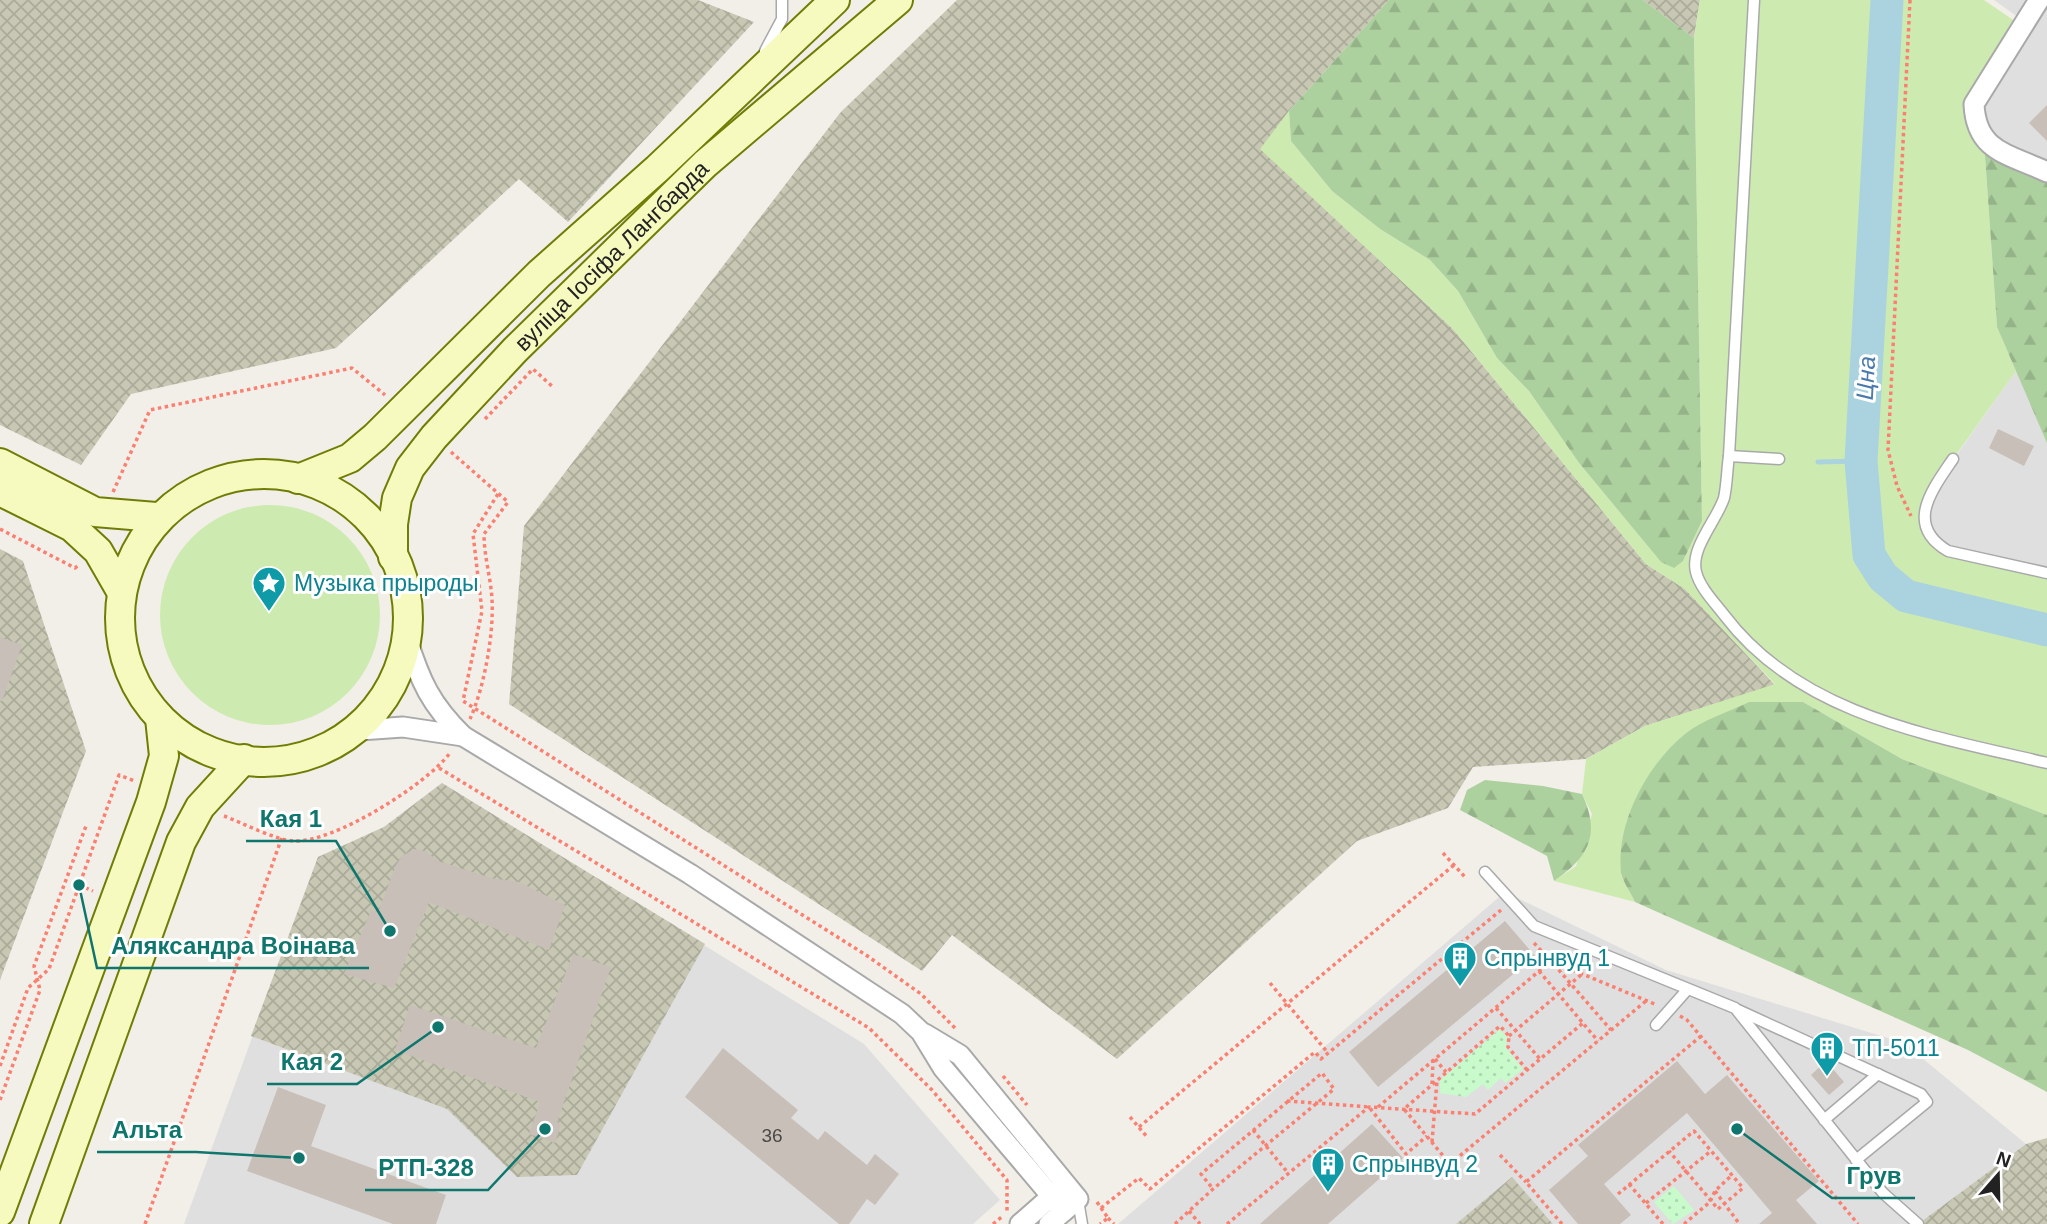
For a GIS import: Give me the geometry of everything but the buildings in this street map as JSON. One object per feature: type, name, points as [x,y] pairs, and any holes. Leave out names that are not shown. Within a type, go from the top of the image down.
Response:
[{"type":"main road","name":"вуліца Іосіфа Лангбарда","points":[[298,479],[350,458],[375,437],[539,274],[835,0]]},
{"type":"main road","name":"вуліца Іосіфа Лангбарда","points":[[393,557],[393,524],[397,498],[411,468],[434,437],[515,350],[705,164],[898,0]]},
{"type":"main road","points":[[0,463],[95,512],[156,517]]},
{"type":"main road","points":[[256,474],[298,479],[318,486],[354,508],[369,522],[393,557],[406,597],[407,639],[397,679],[375,715],[360,730],[342,743],[307,759],[277,763],[244,759],[199,745],[177,733],[160,718],[138,684],[126,653],[118,622],[121,590],[139,539],[156,517],[177,500],[215,481],[256,474]]},
{"type":"main road","points":[[0,491],[72,527],[98,551],[121,590]]},
{"type":"main road","points":[[0,1212],[151,802],[164,756],[160,718]]},
{"type":"main road","points":[[44,1224],[181,842],[200,807],[244,759]]},
{"type":"street","points":[[705,164],[812,59],[878,0]]},
{"type":"street","points":[[2039,0],[1974,104],[1975,122],[1984,142],[2047,172]]},
{"type":"street","points":[[407,639],[426,693],[442,716],[463,736],[690,874],[835,968],[921,1032],[960,1055],[1062,1203],[1020,1224]]},
{"type":"street","points":[[360,730],[403,727],[463,736]]},
{"type":"lane","points":[[719,108],[733,85],[769,46],[782,19],[782,0]]},
{"type":"lane","points":[[1754,0],[1729,456],[1724,498],[1698,553],[1695,571],[1704,589],[1739,634],[1780,670],[1848,709],[1951,742],[2047,762]]},
{"type":"lane","points":[[1729,456],[1779,459]]},
{"type":"lane","points":[[1953,459],[1931,491],[1925,508],[1928,533],[1936,543],[1948,551],[2047,573]]},
{"type":"lane","points":[[1485,872],[1534,926],[1734,1008],[1921,1094],[1927,1102],[1856,1160]]},
{"type":"lane","points":[[1656,1025],[1687,990]]},
{"type":"lane","points":[[1734,1008],[1883,1193],[1918,1224]]},
{"type":"lane","points":[[1824,1120],[1878,1074]]},
{"type":"lane","points":[[1062,1203],[1081,1224]]},
{"type":"lane","points":[[1062,1203],[1081,1224]]},
{"type":"path","points":[[1910,0],[1888,450],[1897,486],[1914,523],[1936,543]]},
{"type":"path","points":[[479,425],[533,369],[554,388]]},
{"type":"path","points":[[452,453],[461,444]]},
{"type":"path","points":[[498,494],[473,534],[482,611],[463,701],[866,955],[921,994]]},
{"type":"path","points":[[312,839],[378,811],[439,768],[463,736],[475,708]]},
{"type":"path","points":[[439,768],[869,1027],[932,1090],[1007,1181],[1007,1213],[993,1224]]},
{"type":"path","points":[[0,1066],[28,988],[49,970],[119,775]]},
{"type":"path","points":[[0,1100],[40,990],[34,966],[86,826]]},
{"type":"path","points":[[145,1224],[282,837]]},
{"type":"path","points":[[1443,853],[1465,877]]},
{"type":"path","points":[[1139,1127],[1454,865]]},
{"type":"path","points":[[1101,1208],[1139,1178],[1150,1189],[1315,1052],[1321,1059],[1503,908],[1511,917]]},
{"type":"path","points":[[1527,934],[1611,1030]]},
{"type":"path","points":[[1378,1107],[1551,961]]},
{"type":"path","points":[[1551,961],[1670,1010],[1687,1020],[1858,1224]]},
{"type":"path","points":[[1539,971],[1598,1041]]},
{"type":"path","points":[[1509,1036],[1582,974]]},
{"type":"path","points":[[1270,983],[1328,1053]]},
{"type":"path","points":[[1404,1109],[1450,1164],[1646,1000]]},
{"type":"path","points":[[1496,1008],[1539,1059]]},
{"type":"path","points":[[1287,1101],[1475,1114],[1583,1023]]},
{"type":"path","points":[[1404,1109],[1500,1026],[1509,1036],[1508,1047],[1527,1070]]},
{"type":"path","points":[[1526,1182],[1701,1036]]},
{"type":"path","points":[[1434,1060],[1446,1072]]},
{"type":"path","points":[[1432,1085],[1434,1060]]},
{"type":"path","points":[[1175,1224],[1334,1089],[1322,1073],[1201,1174],[1213,1189]]},
{"type":"path","points":[[1432,1142],[1437,1080]]},
{"type":"path","points":[[1369,1107],[1406,1154],[1427,1136]]},
{"type":"path","points":[[1227,1224],[1369,1107]]},
{"type":"path","points":[[1130,1117],[1148,1138]]},
{"type":"path","points":[[1253,1130],[1288,1173]]},
{"type":"path","points":[[1618,1194],[1629,1184],[1669,1151],[1694,1131],[1743,1188],[1718,1209],[1669,1151]]},
{"type":"path","points":[[1646,1203],[1711,1151]]},
{"type":"path","points":[[1500,1155],[1562,1224]]},
{"type":"path","points":[[1684,1224],[1710,1202],[1715,1191],[1732,1175]]},
{"type":"path","points":[[1629,1184],[1662,1224]]},
{"type":"path","points":[[1715,1191],[1738,1222],[1735,1224]]},
{"type":"path","points":[[1189,1211],[1200,1224]]},
{"type":"path","points":[[1108,1218],[1114,1224]]},
{"type":"shaded area","points":[[0,0],[698,0],[754,22],[568,222],[519,179],[336,348],[131,394],[81,465],[0,425]]},
{"type":"shaded area","points":[[957,0],[1389,0],[1289,111],[1261,149],[1453,329],[1646,564],[1685,589],[1775,685],[1645,726],[1586,759],[1473,767],[1448,808],[1357,841],[1117,1059],[952,935],[922,971],[509,704],[524,526],[840,113]]},
{"type":"shaded area","points":[[1643,0],[1700,0],[1694,38]]},
{"type":"shaded area","points":[[1994,0],[2047,0],[2047,573],[1948,551],[1929,532],[1931,491],[2018,368],[1979,105],[2029,25]]},
{"type":"shaded area","points":[[0,549],[23,561],[86,751],[0,980]]},
{"type":"shaded area","points":[[442,783],[864,1044],[1000,1200],[973,1224],[184,1224],[318,857],[384,827]]},
{"type":"shaded area","points":[[442,783],[705,944],[577,1175],[517,1177],[447,1109],[251,1036],[318,857],[384,827]]},
{"type":"shaded area","points":[[1505,892],[1666,970],[1904,1043],[2026,1144],[1918,1224],[1553,1224],[1512,1178],[1456,1224],[1118,1224]]},
{"type":"shaded area","points":[[2047,1138],[2047,1224],[1918,1224],[2026,1144]]},
{"type":"shaded area","points":[[1512,1177],[1553,1224],[1456,1224]]},
{"type":"green space","points":[[1389,0],[1643,0],[1694,38],[1702,521],[1683,561],[1674,568],[1661,562],[1579,463],[1529,391],[1497,358],[1458,291],[1430,260],[1380,229],[1332,191],[1291,141],[1289,111]]},
{"type":"green space","points":[[1700,0],[1984,0],[2022,26],[1974,104],[1984,142],[1997,327],[2016,371],[1953,459],[1925,508],[1936,543],[2047,573],[2047,815],[1902,759],[1803,702],[1621,875],[1635,902],[1554,881],[1576,866],[1592,814],[1582,794],[1586,759],[1645,726],[1775,684],[1685,589],[1646,564],[1453,329],[1260,149],[1289,111],[1291,141],[1332,191],[1380,229],[1430,260],[1458,291],[1497,358],[1529,391],[1579,463],[1661,562],[1683,561],[1702,521],[1694,38]]},
{"type":"green space","points":[[1984,142],[2047,177],[2047,443],[1997,327]]},
{"type":"green space","points":[[259,505],[281,505],[312,513],[331,523],[348,537],[362,554],[372,573],[380,615],[372,657],[362,676],[348,693],[331,707],[312,717],[281,725],[259,725],[218,712],[200,700],[185,685],[168,657],[160,626],[160,604],[173,563],[185,545],[200,530],[228,513]]},
{"type":"green space","points":[[1749,702],[1803,702],[1902,759],[2047,815],[2047,1092],[1968,1050],[1635,902],[1621,873],[1621,854],[1629,815],[1647,778],[1658,762],[1685,734],[1707,720]]},
{"type":"green space","points":[[1485,780],[1543,786],[1582,794],[1591,821],[1591,833],[1588,844],[1576,863],[1554,881],[1547,856],[1460,810],[1467,790]]},
{"type":"green space","points":[[1500,1029],[1507,1037],[1506,1048],[1523,1069],[1505,1083],[1501,1078],[1488,1090],[1483,1084],[1466,1097],[1440,1093],[1440,1080]]},
{"type":"green space","points":[[1674,1186],[1694,1210],[1673,1224],[1654,1202]]},
{"type":"waterway","name":"Цна","points":[[1887,0],[1861,461],[1869,555],[1883,577],[1906,596],[2047,630]]},
{"type":"waterway","points":[[1818,462],[1861,461]]},
{"type":"place","name":"Музыка прыроды","points":[[269,613]]},
{"type":"place","name":"Аляксандра Воінава","points":[[79,885]]},
{"type":"place","name":"Кая 1","points":[[390,931]]},
{"type":"place","name":"Спрынвуд 1","points":[[1460,988]]},
{"type":"place","name":"Кая 2","points":[[438,1027]]},
{"type":"place","name":"ТП-5011","points":[[1827,1078]]},
{"type":"place","name":"РТП-328","points":[[545,1129]]},
{"type":"place","name":"Грув","points":[[1737,1129]]},
{"type":"place","name":"Альта","points":[[299,1158]]},
{"type":"place","name":"Спрынвуд 2","points":[[1328,1194]]}]
